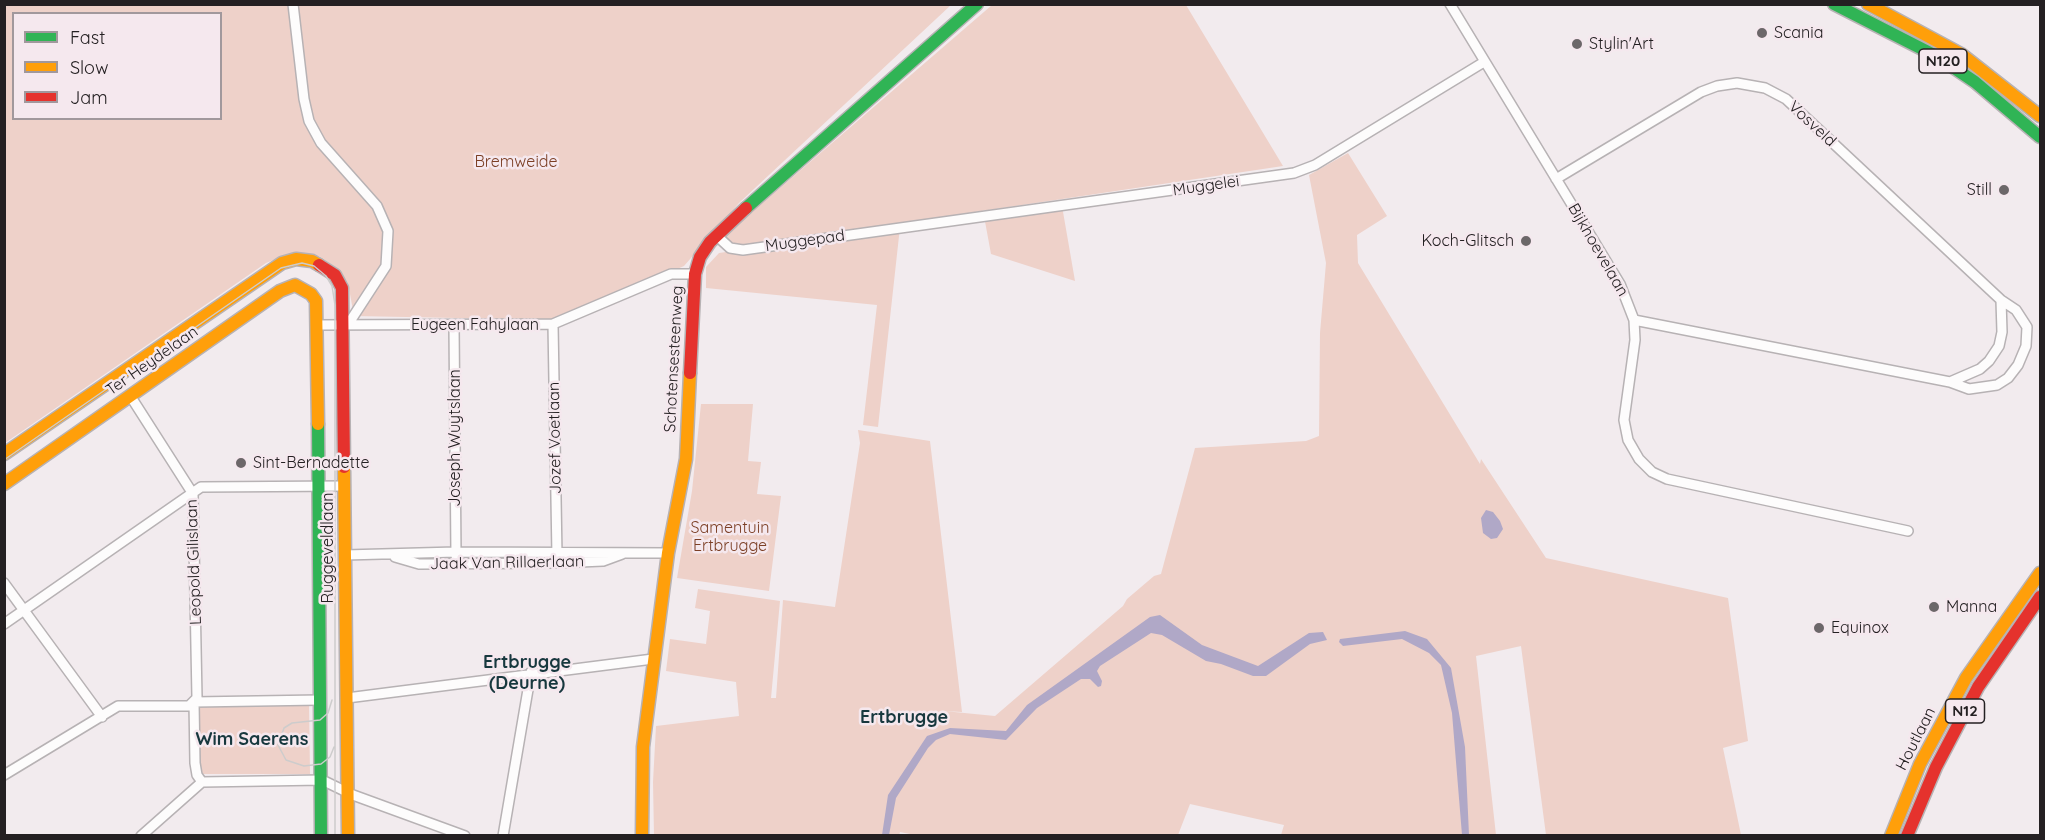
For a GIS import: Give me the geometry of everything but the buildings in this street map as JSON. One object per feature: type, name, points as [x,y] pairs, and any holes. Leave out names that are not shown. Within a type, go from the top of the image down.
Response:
[{"type":"street","points":[[293,4],[304,99],[309,121],[321,142],[377,206],[388,231],[386,266],[347,324]]},
{"type":"street","name":"Schotensesteenweg","points":[[642,836],[643,747],[668,553],[686,459],[695,274],[702,251],[717,235],[977,4]]},
{"type":"street","name":"Bijkhoevelaan","points":[[1450,4],[1620,284],[1634,320],[1635,340],[1624,420],[1626,431],[1639,459],[1652,472],[1667,479],[1908,531]]},
{"type":"street","name":"N120","points":[[1834,4],[1911,42],[1975,82],[2040,137]]},
{"type":"street","name":"N120","points":[[1868,4],[1961,54],[2040,114]]},
{"type":"street","points":[[1911,42],[1918,29]]},
{"type":"street","name":"Muggelei","points":[[900,227],[1299,172],[1315,165],[1484,62]]},
{"type":"street","name":"Vosveld","points":[[1556,179],[1701,92],[1717,86],[1737,83],[1757,86],[1785,99],[2001,300],[2016,310],[2026,322],[2026,346],[2018,365],[2008,378],[1997,385],[1969,389],[1950,382],[1634,320]]},
{"type":"street","points":[[2028,125],[2040,114]]},
{"type":"street","name":"Muggepad","points":[[717,235],[730,248],[743,250],[900,227]]},
{"type":"street","name":"Ter Heydelaan","points":[[4,454],[275,266],[288,260],[301,259],[326,268]]},
{"type":"street","name":"Ruggeveldlaan","points":[[326,268],[341,284],[347,324],[344,645],[348,698],[348,836]]},
{"type":"street","name":"Eugeen Fahylaan","points":[[317,325],[553,324],[671,274],[695,274]]},
{"type":"street","name":"Ter Heydelaan","points":[[4,484],[286,287],[295,285],[304,288],[314,297],[316,305]]},
{"type":"street","points":[[1950,382],[1980,369],[1989,361],[1999,346],[2002,332],[2001,300]]},
{"type":"street","name":"Ruggeveldlaan","points":[[316,305],[318,486],[316,700],[321,780],[321,836]]},
{"type":"street","name":"Joseph Wuytslaan","points":[[454,324],[456,563]]},
{"type":"street","name":"Jozef Voetlaan","points":[[553,324],[557,563]]},
{"type":"street","name":"Leopold Gilislaan","points":[[131,396],[193,494],[197,698],[191,704],[197,775],[202,782]]},
{"type":"street","points":[[4,624],[201,487],[345,486]]},
{"type":"street","name":"Jaak Van Rillaerlaan","points":[[345,555],[557,551],[668,553]]},
{"type":"street","name":"Jaak Van Rillaerlaan","points":[[386,554],[419,564],[557,563],[603,561],[627,552]]},
{"type":"street","name":"Houtlaan","points":[[1891,836],[1920,764],[1966,678],[2040,573]]},
{"type":"street","points":[[4,583],[102,717]]},
{"type":"street","name":"Houtlaan","points":[[1907,836],[1936,767],[1978,687],[2040,597]]},
{"type":"street","points":[[348,698],[531,672],[653,659]]},
{"type":"street","points":[[503,836],[531,672]]},
{"type":"street","points":[[4,776],[118,706],[316,700]]},
{"type":"street","points":[[141,836],[202,782],[321,780],[348,793],[465,836]]},
{"type":"green space","name":"Bremweide","points":[[5,5],[951,5],[739,203],[684,266],[561,320],[354,316],[348,283],[337,268],[319,256],[288,254],[266,263],[5,443]]},
{"type":"green space","points":[[992,5],[1186,5],[1283,166],[741,247],[728,242],[726,236],[730,231]]},
{"type":"green space","points":[[1348,153],[1387,216],[1357,235],[1358,263],[1480,464],[1481,459],[1546,558],[1728,598],[1748,741],[1723,748],[1741,835],[1546,835],[1521,646],[1476,656],[1496,835],[1281,835],[1284,825],[1190,804],[1178,835],[920,836],[900,832],[899,836],[654,836],[653,782],[656,726],[739,716],[736,682],[666,671],[670,639],[706,644],[710,611],[695,608],[698,589],[780,601],[771,698],[776,698],[783,600],[835,607],[860,443],[858,430],[930,441],[962,712],[944,711],[995,716],[1123,606],[1127,599],[1154,576],[1161,574],[1195,448],[1306,441],[1319,436],[1320,333],[1326,263],[1309,175]]},
{"type":"green space","points":[[1062,206],[1075,281],[991,254],[984,216]]},
{"type":"green space","points":[[900,227],[878,427],[863,425],[877,305],[706,288],[706,267],[719,253]]},
{"type":"green space","name":"Samentuin Ertbrugge","points":[[701,404],[753,404],[748,461],[761,462],[757,494],[781,496],[769,591],[677,578],[692,491]]},
{"type":"green space","points":[[309,702],[310,774],[199,774],[198,704]]},
{"type":"shaded area","points":[[1486,510],[1493,512],[1500,521],[1503,529],[1497,538],[1491,539],[1483,533],[1481,518]]},
{"type":"shaded area","points":[[1160,615],[1202,645],[1258,666],[1309,633],[1323,632],[1327,640],[1310,644],[1266,676],[1253,676],[1206,661],[1162,635],[1151,633],[1100,666],[1097,671],[1102,681],[1101,686],[1098,687],[1090,679],[1081,679],[1037,708],[1006,740],[950,734],[936,740],[928,748],[896,798],[889,835],[882,835],[888,795],[927,736],[950,728],[1006,731],[1027,705],[1150,617]]},
{"type":"shaded area","points":[[1405,631],[1427,639],[1451,668],[1465,747],[1469,835],[1462,835],[1452,713],[1441,665],[1429,653],[1402,639],[1343,646],[1339,642],[1340,639]]},
{"type":"tram line","points":[[4,460],[281,268],[302,263],[314,266],[326,276],[332,286],[335,305],[335,836]]},
{"type":"tram line","points":[[332,700],[328,713],[320,720],[292,723],[284,728],[278,745],[286,760],[304,766],[321,764],[330,757],[334,747]]},
{"type":"traffic: fast","points":[[746,208],[977,4]]},
{"type":"traffic: fast","points":[[1834,4],[1938,57],[1975,82],[2040,137]]},
{"type":"traffic: fast","points":[[318,424],[321,836]]},
{"type":"traffic: slow","points":[[1868,4],[1961,54],[2040,116]]},
{"type":"traffic: slow","points":[[4,454],[282,263],[296,259],[312,261],[319,265]]},
{"type":"traffic: slow","points":[[4,484],[280,291],[295,285],[311,294],[316,301],[318,424]]},
{"type":"traffic: slow","points":[[642,836],[643,747],[668,553],[686,459],[690,373]]},
{"type":"traffic: slow","points":[[344,467],[348,836]]},
{"type":"traffic: slow","points":[[1891,836],[1920,764],[1966,678],[2040,573]]},
{"type":"traffic: jam","points":[[690,373],[695,274],[700,257],[710,242],[746,208]]},
{"type":"traffic: jam","points":[[319,265],[335,275],[342,288],[344,467]]},
{"type":"traffic: jam","points":[[1907,836],[1936,767],[1978,687],[2040,597]]},
{"type":"place","name":"Scania","points":[[1762,33]]},
{"type":"place","name":"Stylin'Art","points":[[1577,44]]},
{"type":"place","name":"Still","points":[[2004,190]]},
{"type":"place","name":"Koch-Glitsch","points":[[1526,241]]},
{"type":"place","name":"Sint-Bernadette","points":[[241,463]]},
{"type":"place","name":"Manna","points":[[1934,607]]},
{"type":"place","name":"Equinox","points":[[1819,628]]},
{"type":"district","name":"Ertbrugge (Deurne)","points":[[527,673]]},
{"type":"district","name":"Ertbrugge","points":[[904,718]]},
{"type":"district","name":"Wim Saerens","points":[[252,740]]}]
